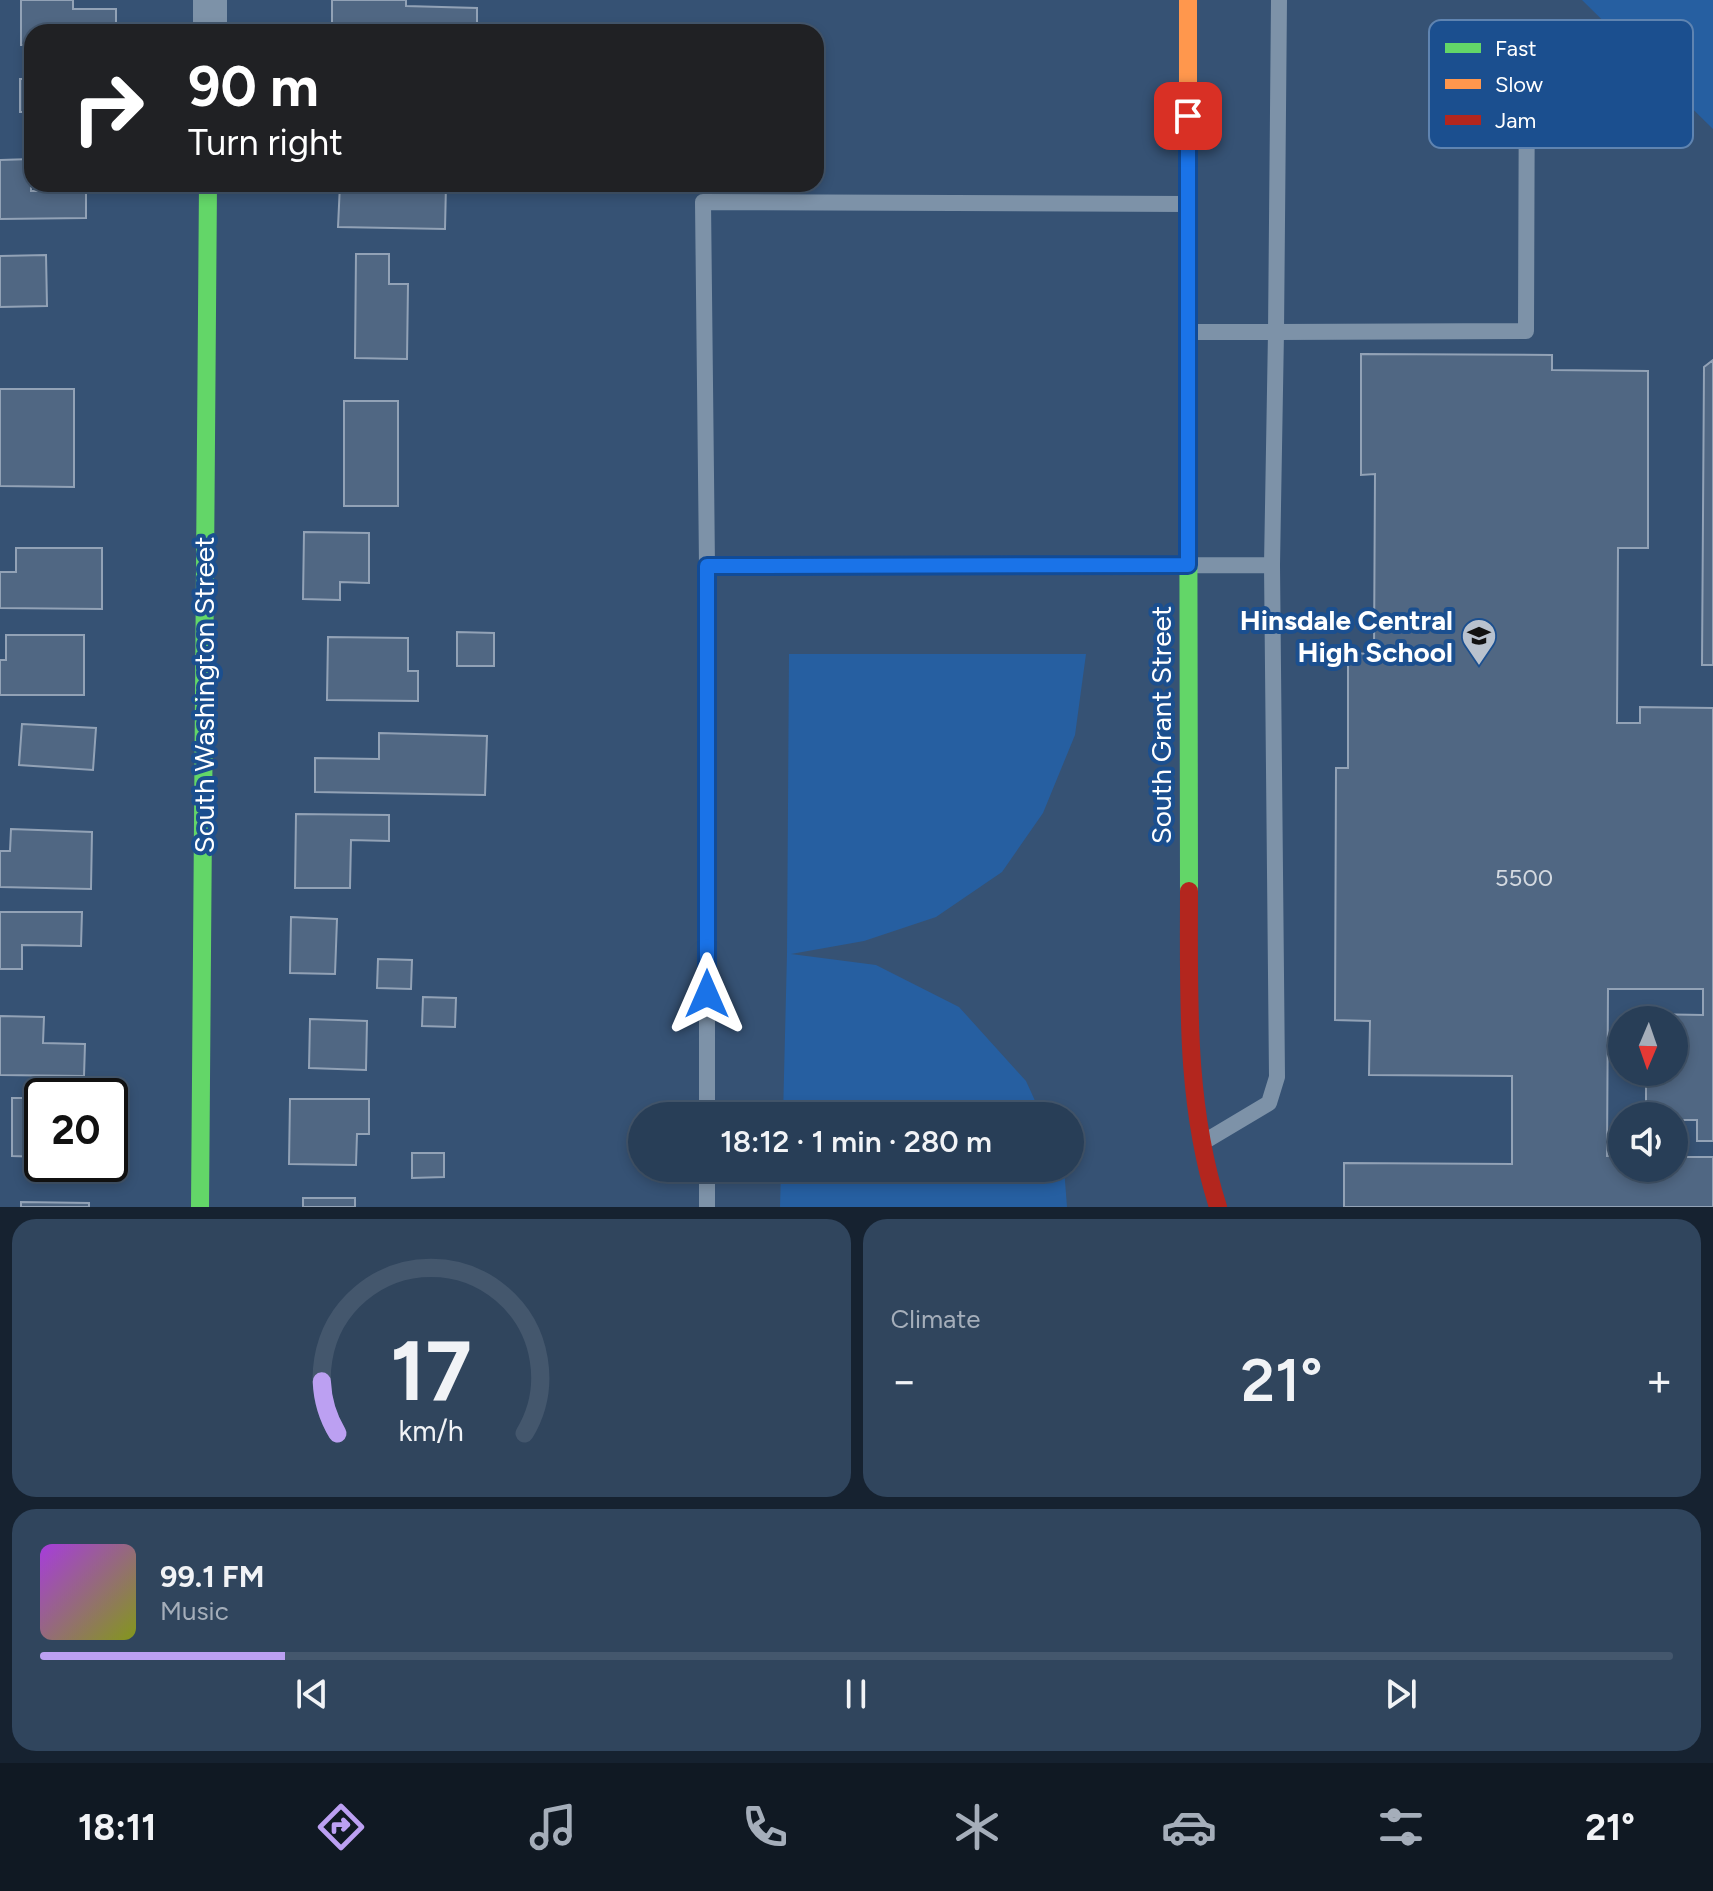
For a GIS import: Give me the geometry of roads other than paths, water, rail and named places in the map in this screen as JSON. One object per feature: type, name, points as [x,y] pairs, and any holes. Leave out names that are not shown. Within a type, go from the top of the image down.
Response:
[{"type":"street","points":[[210,0],[210,24]]},
{"type":"street","name":"South Grant Street","points":[[1188,0],[1189,1018],[1200,1145],[1218,1207]]},
{"type":"street","name":"South Washington Street","points":[[200,1207],[208,192]]},
{"type":"lane","points":[[1200,1145],[1269,1103],[1277,1077],[1272,565],[1279,0]]},
{"type":"lane","points":[[1188,332],[1526,331],[1527,148]]},
{"type":"lane","points":[[707,1102],[703,202],[1188,204]]},
{"type":"lane","points":[[707,566],[1272,565]]},
{"type":"lane","points":[[707,1182],[707,1207]]},
{"type":"place","name":"Hinsdale Central High School","points":[[1479,667]]}]
